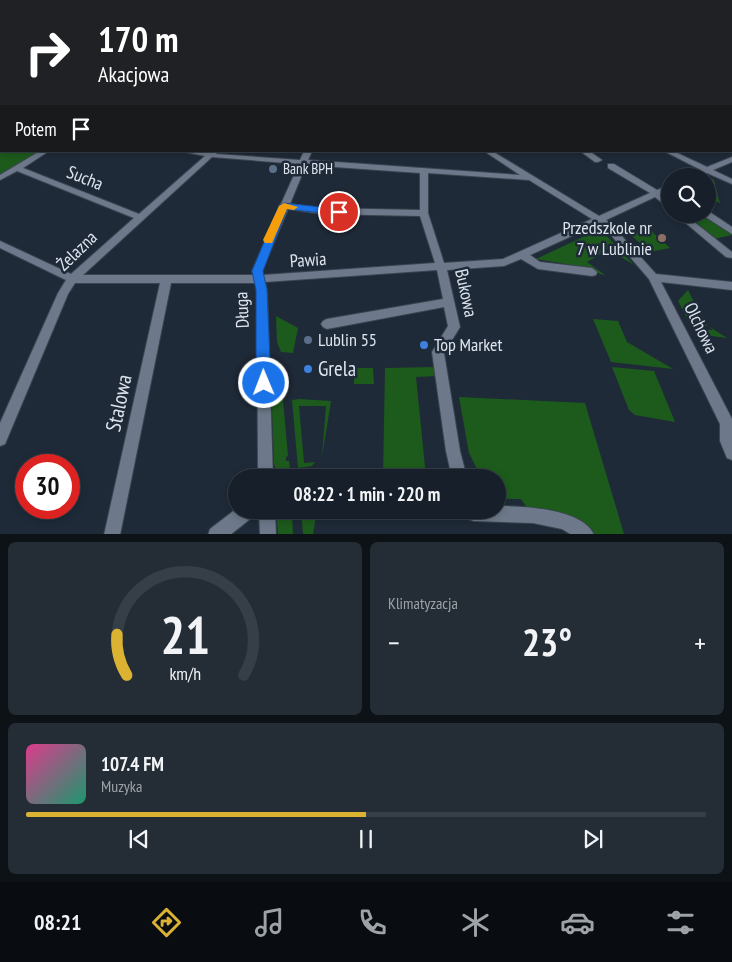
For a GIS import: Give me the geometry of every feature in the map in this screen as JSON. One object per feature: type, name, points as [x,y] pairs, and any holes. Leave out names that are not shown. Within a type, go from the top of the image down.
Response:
[{"type":"street","points":[[0,178],[44,152]]},
{"type":"street","points":[[193,152],[302,163],[531,178]]},
{"type":"street","name":"Długa","points":[[266,469],[260,279],[258,271],[261,258],[308,152]]},
{"type":"street","name":"Olchowa","points":[[490,152],[600,220],[614,231],[653,278],[729,425],[727,441],[732,452]]},
{"type":"street","points":[[585,152],[598,160]]},
{"type":"street","points":[[669,152],[703,168]]},
{"type":"street","name":"Żelazna","points":[[0,438],[6,411],[63,293],[72,279],[213,154]]},
{"type":"street","points":[[712,168],[732,159]]},
{"type":"street","points":[[611,166],[657,193],[661,198]]},
{"type":"street","name":"Sucha","points":[[16,168],[141,218]]},
{"type":"street","name":"Bukowa","points":[[424,172],[424,213],[440,267],[454,327],[438,352],[453,450],[458,469]]},
{"type":"street","points":[[716,174],[732,182]]},
{"type":"street","name":"Pawia","points":[[0,244],[72,279],[260,279],[504,262],[661,191]]},
{"type":"street","points":[[284,206],[322,211],[424,213]]},
{"type":"street","points":[[716,220],[732,231]]},
{"type":"street","points":[[690,223],[728,256]]},
{"type":"street","points":[[522,255],[538,265],[592,272]]},
{"type":"street","points":[[653,278],[732,286]]},
{"type":"street","name":"Stalowa","points":[[112,534],[166,280]]},
{"type":"street","points":[[327,324],[449,302]]},
{"type":"street","points":[[506,514],[560,518],[579,527],[586,534]]},
{"type":"street","points":[[216,534],[236,519]]},
{"type":"street","points":[[267,519],[268,534]]},
{"type":"green space","points":[[0,152],[40,152],[0,175]]},
{"type":"green space","points":[[716,188],[720,203],[716,201]]},
{"type":"green space","points":[[716,222],[732,235],[714,239],[697,223]]},
{"type":"green space","points":[[600,229],[634,265],[608,249],[587,262],[605,275],[590,268],[536,259]]},
{"type":"green space","points":[[650,230],[670,248],[649,252],[630,234]]},
{"type":"green space","points":[[688,290],[705,324],[727,338],[697,334],[694,329],[713,330],[708,326],[690,323],[678,301]]},
{"type":"green space","points":[[276,316],[298,328],[293,353],[281,352],[277,342]]},
{"type":"green space","points":[[593,319],[618,321],[627,342],[673,369],[611,362]]},
{"type":"green space","points":[[270,356],[277,379],[281,378],[288,456],[286,461],[289,461],[290,469],[276,469],[274,464]]},
{"type":"green space","points":[[436,367],[438,376],[416,377],[425,469],[383,469],[385,368]]},
{"type":"green space","points":[[612,367],[654,371],[675,422],[635,415],[629,410]]},
{"type":"green space","points":[[354,368],[373,368],[374,384],[354,384]]},
{"type":"green space","points":[[459,397],[585,403],[624,534],[592,534],[570,516],[550,511],[529,511],[521,499],[506,499],[506,469],[477,469],[469,453]]},
{"type":"green space","points":[[292,400],[331,401],[322,457],[326,406],[299,406],[304,463],[315,462],[312,466],[298,468]]},
{"type":"green space","points":[[277,519],[292,519],[293,534],[278,534]]},
{"type":"green space","points":[[302,519],[316,519],[313,534],[303,534]]},
{"type":"slow traffic","points":[[269,240],[284,206],[294,207]]},
{"type":"place","name":"Bank BPH","points":[[273,169]]},
{"type":"place","name":"Przedszkole nr 7 w Lublinie","points":[[662,238]]},
{"type":"place","name":"Lublin 55","points":[[308,340]]},
{"type":"place","name":"Top Market","points":[[424,345]]},
{"type":"place","name":"Grela","points":[[308,369]]},
{"type":"route","points":[[264,383],[262,290],[258,271],[261,258],[284,206],[339,212]]}]
